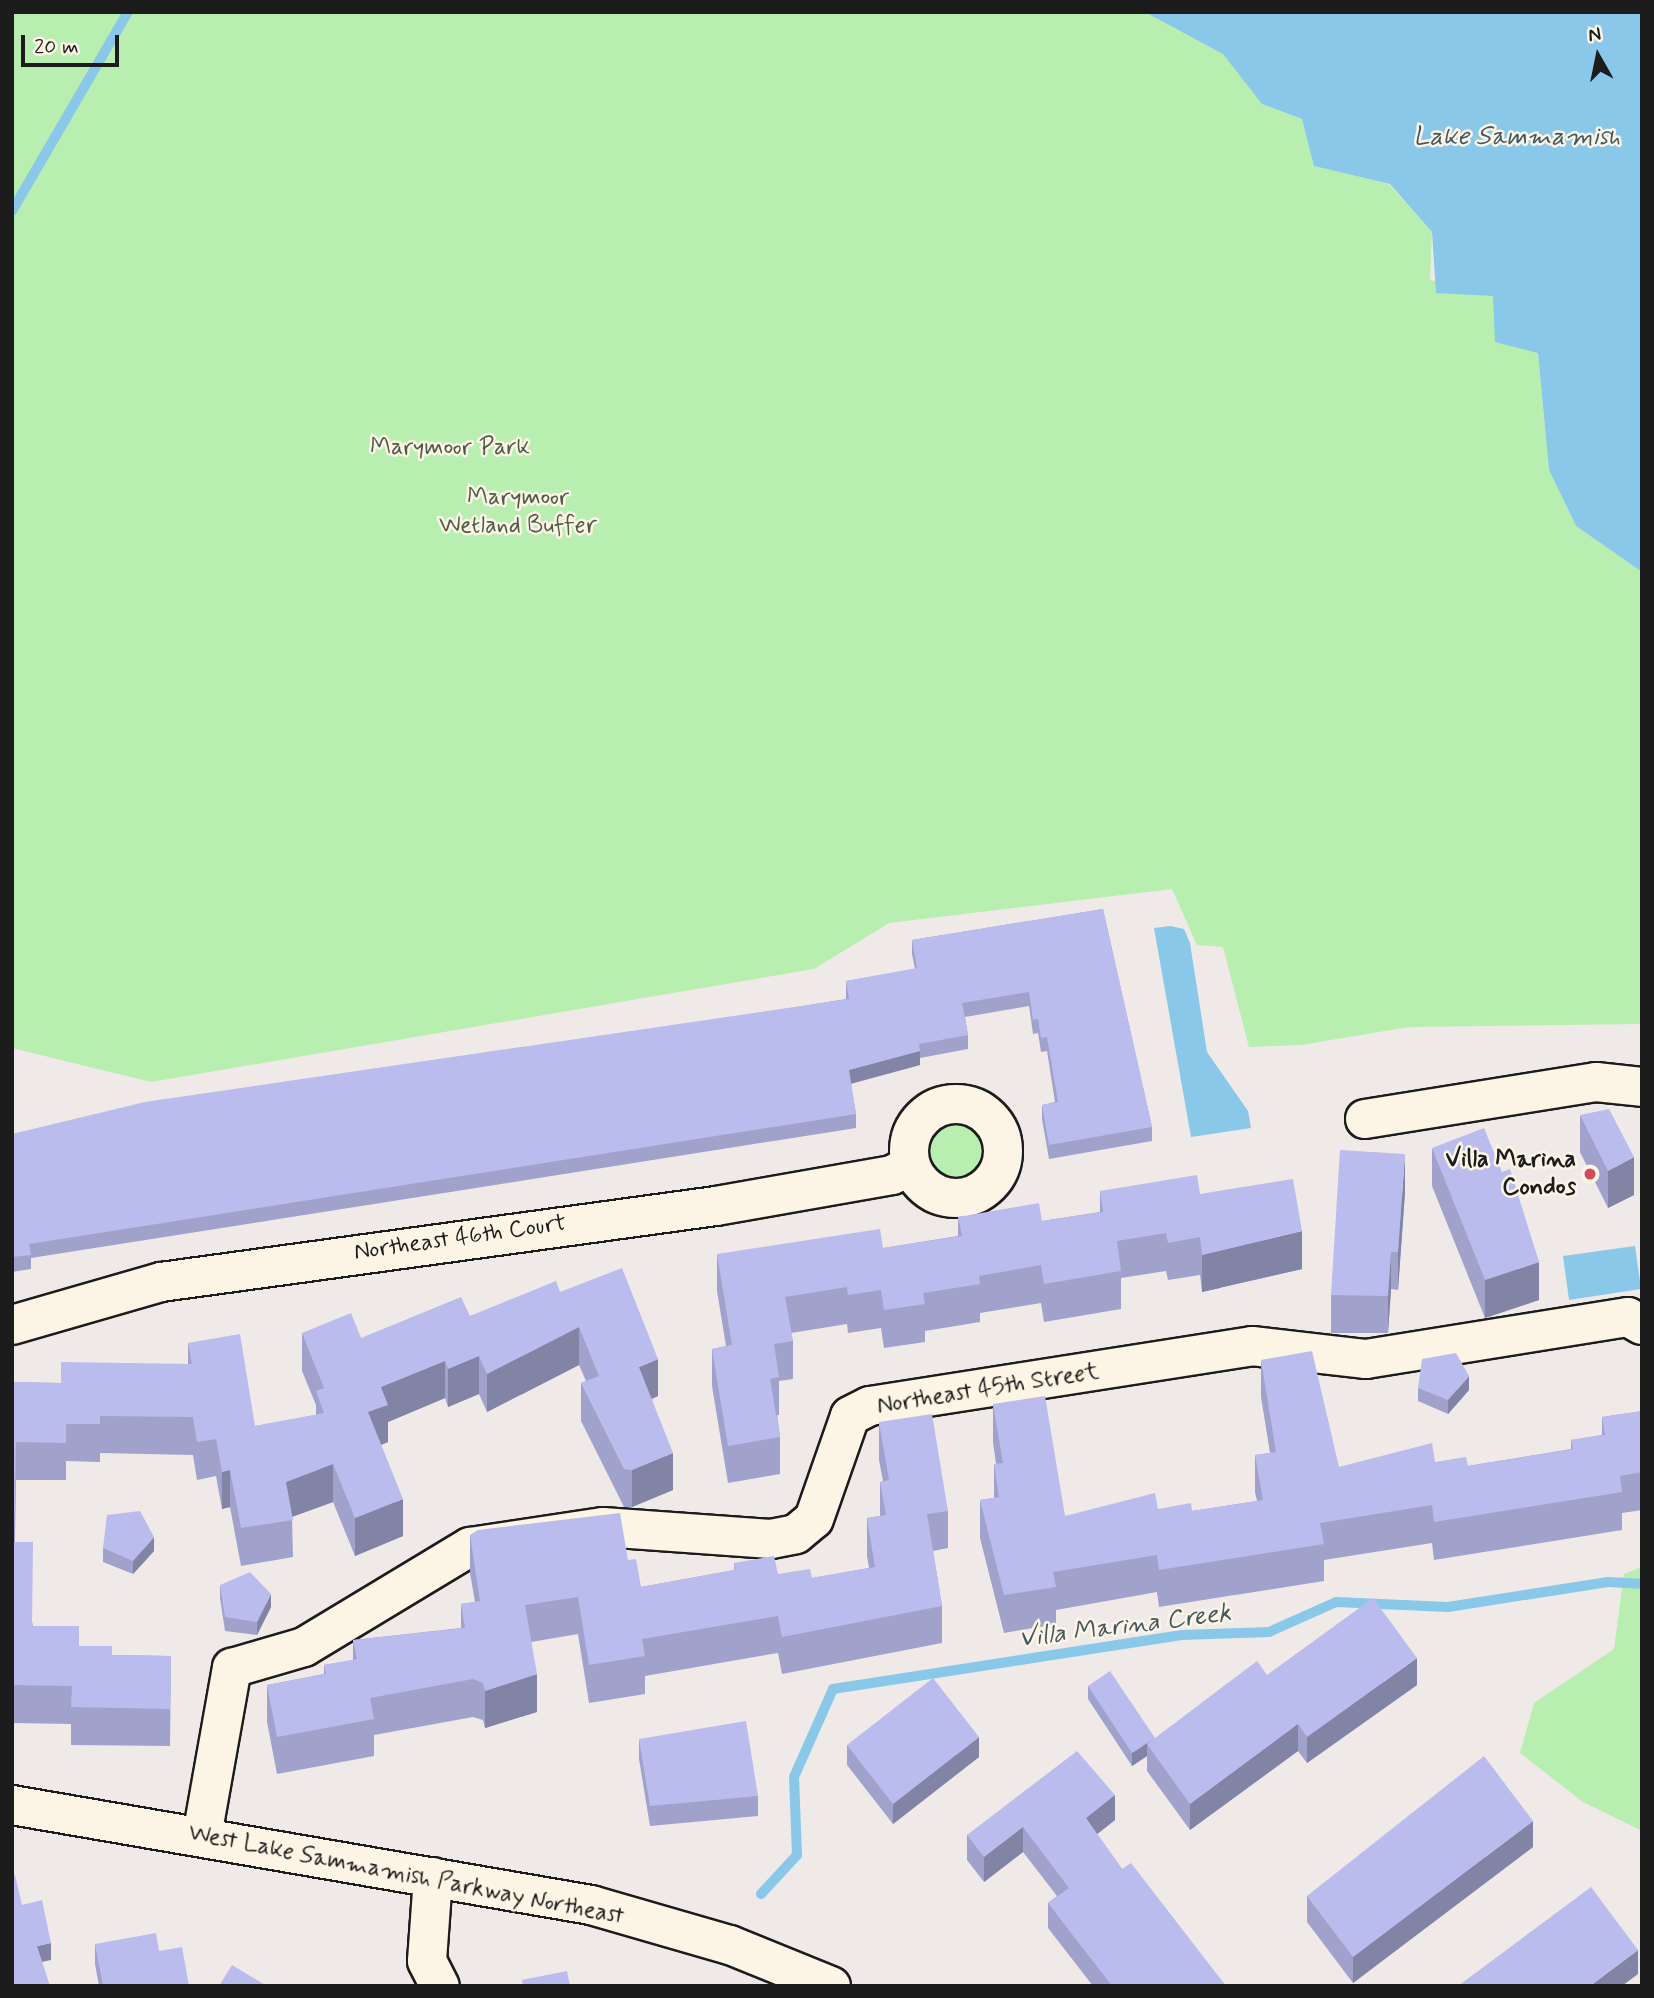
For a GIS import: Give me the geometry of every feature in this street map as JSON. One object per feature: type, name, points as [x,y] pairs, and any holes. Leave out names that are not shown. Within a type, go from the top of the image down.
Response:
[{"type":"street","points":[[1365,1119],[1596,1082],[1642,1087]]},
{"type":"street","name":"Northeast 46th Court","points":[[12,1325],[162,1282],[716,1206],[892,1175],[910,1165]]},
{"type":"street","name":"Northeast 45th Street","points":[[202,1836],[232,1668],[304,1647],[470,1547],[603,1527],[771,1539],[796,1534],[814,1518],[850,1416],[870,1406],[1252,1346],[1366,1359],[1628,1317],[1642,1325]]},
{"type":"street","name":"West Lake Sammamish Parkway Northeast","points":[[12,1805],[591,1905],[730,1945],[831,1986]]},
{"type":"street","points":[[433,1877],[428,1961],[440,1986]]},
{"type":"green space","name":"Marymoor Park","points":[[12,12],[1249,12],[1262,104],[1302,119],[1315,166],[1389,184],[1432,232],[1430,280],[1493,295],[1538,353],[1549,470],[1576,526],[1642,572],[1642,1024],[1409,1027],[1301,1045],[1249,1047],[1223,947],[1197,945],[1172,889],[889,923],[814,969],[151,1082],[12,1048]]},
{"type":"green space","points":[[956,1125],[966,1127],[974,1133],[980,1141],[980,1161],[974,1169],[966,1175],[956,1177],[946,1175],[938,1169],[932,1161],[930,1151],[932,1141],[938,1133],[946,1127]]},
{"type":"green space","points":[[1642,1567],[1642,1831],[1583,1802],[1520,1753],[1534,1703],[1614,1649],[1624,1574]]},
{"type":"water","name":"Lake Sammamish","points":[[1145,12],[1642,12],[1642,572],[1576,526],[1549,470],[1538,353],[1495,342],[1493,296],[1436,293],[1432,232],[1390,184],[1314,166],[1302,119],[1262,104],[1223,54]]},
{"type":"water","points":[[1170,926],[1184,929],[1190,943],[1207,1052],[1248,1111],[1251,1128],[1191,1137],[1154,928]]},
{"type":"water","points":[[1635,1246],[1641,1289],[1569,1300],[1563,1256]]},
{"type":"building","points":[[1103,909],[1152,1127],[1049,1145],[1042,1105],[1058,1102],[1047,1037],[1041,1038],[1038,1019],[1033,1020],[1029,992],[962,1003],[968,1035],[919,1044],[920,1051],[849,1070],[856,1114],[29,1244],[31,1255],[12,1257],[12,1134],[145,1102],[849,999],[846,981],[917,968],[912,940]]},
{"type":"building","points":[[1609,1109],[1634,1157],[1608,1171],[1580,1115]]},
{"type":"building","points":[[1484,1128],[1502,1172],[1510,1169],[1539,1262],[1485,1280],[1432,1148]]},
{"type":"building","points":[[1340,1150],[1405,1154],[1398,1252],[1391,1252],[1388,1296],[1331,1295]]},
{"type":"building","points":[[1197,1175],[1200,1194],[1293,1179],[1302,1231],[1202,1255],[1200,1237],[1168,1243],[1166,1233],[1117,1241],[1121,1271],[1044,1284],[1041,1265],[979,1276],[980,1284],[923,1293],[925,1304],[884,1310],[881,1290],[848,1295],[847,1287],[785,1297],[793,1341],[774,1344],[779,1377],[770,1379],[780,1437],[728,1446],[712,1349],[732,1345],[717,1254],[880,1229],[883,1248],[962,1236],[958,1217],[1039,1203],[1042,1221],[1103,1212],[1100,1191]]},
{"type":"building","points":[[622,1268],[658,1359],[639,1367],[673,1453],[632,1470],[624,1469],[581,1383],[599,1376],[579,1327],[487,1374],[479,1356],[448,1369],[445,1361],[381,1387],[388,1405],[368,1412],[403,1499],[355,1518],[333,1464],[286,1482],[293,1520],[241,1528],[230,1470],[222,1472],[216,1439],[197,1442],[193,1417],[100,1416],[100,1424],[66,1424],[66,1443],[16,1442],[14,1542],[33,1542],[32,1626],[79,1626],[79,1646],[112,1646],[112,1655],[171,1656],[170,1709],[71,1707],[72,1686],[12,1685],[12,1382],[61,1383],[61,1362],[192,1364],[188,1343],[240,1334],[255,1426],[324,1413],[316,1391],[324,1388],[302,1333],[351,1313],[361,1338],[461,1297],[470,1316],[556,1281],[560,1292]]},
{"type":"building","points":[[1312,1351],[1339,1467],[1432,1443],[1435,1462],[1466,1457],[1468,1466],[1573,1449],[1571,1440],[1605,1435],[1602,1417],[1642,1411],[1642,1472],[1620,1476],[1622,1492],[1434,1522],[1432,1505],[1320,1523],[1324,1544],[1159,1570],[1157,1555],[1053,1572],[1056,1587],[1004,1595],[980,1500],[999,1497],[994,1464],[1003,1463],[993,1404],[1045,1396],[1065,1516],[1155,1493],[1158,1509],[1191,1503],[1192,1511],[1263,1500],[1255,1455],[1276,1452],[1261,1360]]},
{"type":"building","points":[[1456,1353],[1469,1376],[1448,1400],[1418,1388],[1422,1359]]},
{"type":"building","points":[[932,1414],[948,1511],[927,1514],[942,1606],[782,1637],[778,1616],[642,1639],[645,1656],[589,1665],[578,1597],[525,1605],[537,1674],[485,1691],[483,1683],[473,1679],[370,1698],[374,1719],[277,1737],[267,1685],[326,1674],[324,1665],[357,1659],[353,1640],[465,1628],[461,1604],[480,1601],[470,1535],[478,1530],[620,1513],[628,1560],[636,1559],[641,1587],[735,1570],[734,1563],[774,1556],[778,1574],[810,1569],[812,1578],[875,1567],[867,1518],[886,1515],[880,1482],[889,1480],[879,1422]]},
{"type":"building","points":[[140,1511],[154,1537],[133,1561],[103,1548],[107,1515]]},
{"type":"building","points":[[250,1572],[271,1594],[257,1622],[225,1617],[220,1585]]},
{"type":"building","points":[[1373,1598],[1417,1658],[1307,1737],[1298,1724],[1190,1804],[1147,1744],[1257,1661],[1267,1675]]},
{"type":"building","points":[[1110,1671],[1155,1738],[1132,1753],[1088,1686]]},
{"type":"building","points":[[933,1678],[979,1737],[893,1804],[847,1745]]},
{"type":"building","points":[[746,1721],[758,1796],[650,1806],[639,1739]]},
{"type":"building","points":[[1077,1751],[1115,1795],[1086,1818],[1122,1869],[1131,1863],[1226,1986],[1112,1986],[1048,1903],[1069,1888],[1023,1827],[984,1857],[967,1835]]},
{"type":"building","points":[[1484,1756],[1533,1821],[1353,1957],[1307,1896]]},
{"type":"building","points":[[15,1875],[22,1905],[42,1900],[51,1943],[37,1946],[50,1986],[12,1986],[12,1876]]},
{"type":"building","points":[[1591,1887],[1638,1950],[1590,1986],[1458,1986]]},
{"type":"building","points":[[156,1933],[159,1951],[182,1947],[189,1986],[103,1986],[95,1944]]},
{"type":"building","points":[[232,1965],[267,1986],[219,1986]]},
{"type":"building","points":[[567,1971],[570,1986],[523,1986],[522,1980]]},
{"type":"waterway","points":[[12,211],[128,12]]},
{"type":"waterway","name":"Villa Marina Creek","points":[[761,1894],[797,1855],[794,1777],[833,1689],[1182,1635],[1269,1632],[1336,1602],[1448,1607],[1608,1582],[1642,1584]]},
{"type":"place","name":"Villa Marina Condos","points":[[1590,1174]]},
{"type":"park label","name":"Marymoor Wetland Buffer","points":[[518,512]]}]
